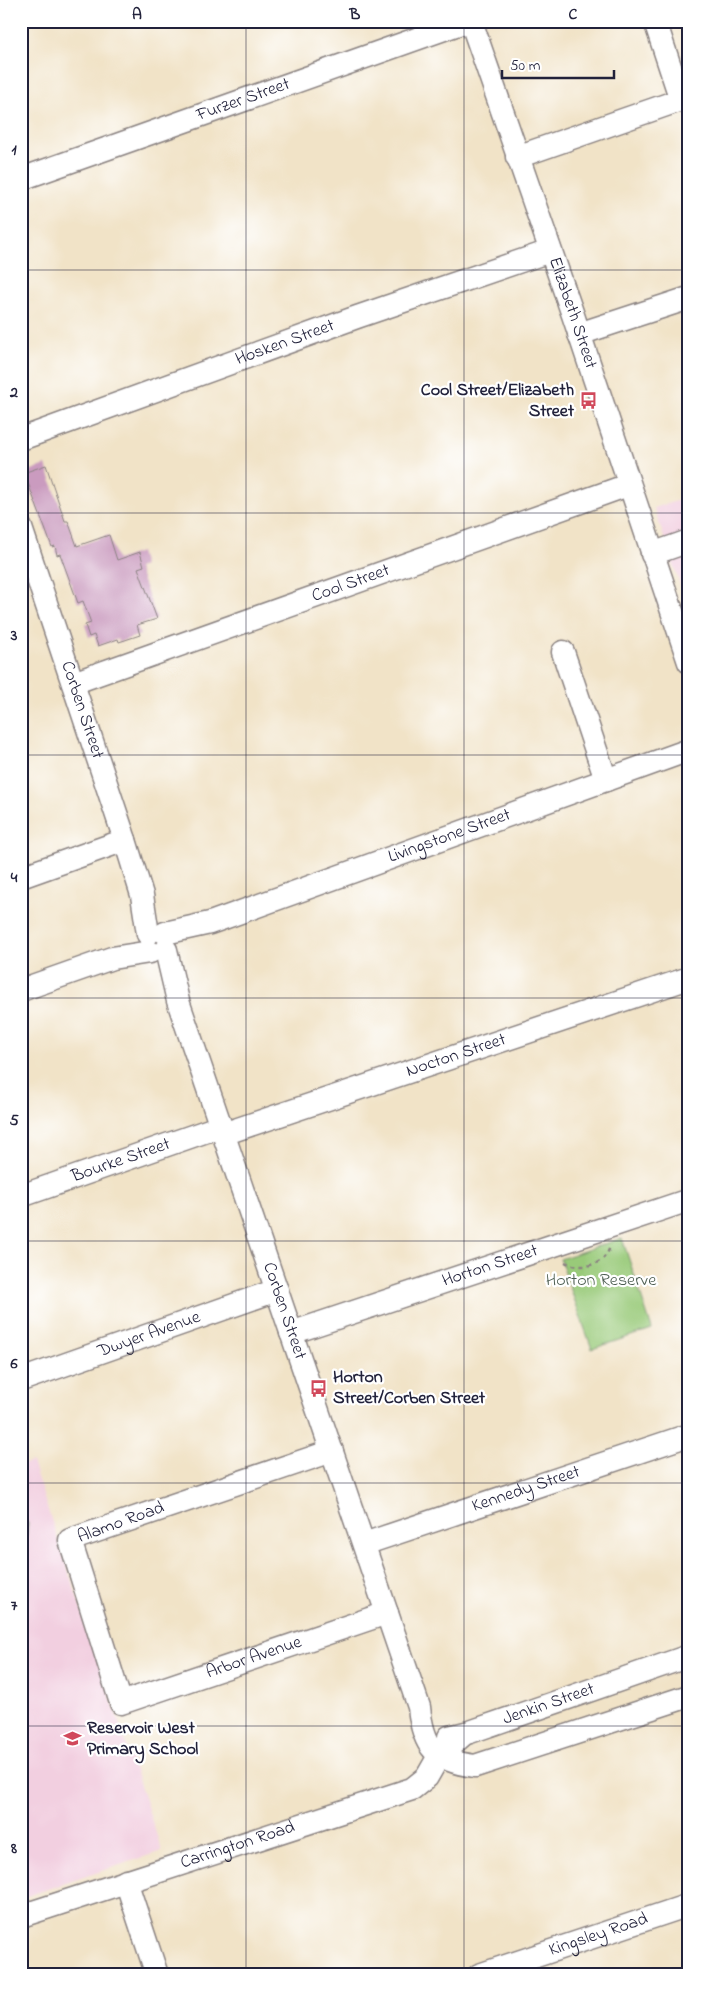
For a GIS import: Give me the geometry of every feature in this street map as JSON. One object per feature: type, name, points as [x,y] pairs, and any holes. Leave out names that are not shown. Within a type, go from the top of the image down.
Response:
[{"type":"street","name":"Furzer Street","points":[[21,179],[467,21]]},
{"type":"street","name":"Elizabeth Street","points":[[471,21],[689,662]]},
{"type":"street","points":[[517,157],[685,98],[655,21]]},
{"type":"street","name":"Hosken Street","points":[[21,439],[357,317],[550,251]]},
{"type":"street","points":[[579,334],[689,298]]},
{"type":"street","name":"Cool Street","points":[[73,683],[628,485]]},
{"type":"street","name":"Corben Street","points":[[21,528],[29,580],[73,683],[157,942],[419,1707]]},
{"type":"street","points":[[652,554],[689,541]]},
{"type":"street","points":[[563,652],[606,780]]},
{"type":"street","name":"Livingstone Street","points":[[21,990],[689,750]]},
{"type":"street","points":[[21,877],[125,840]]},
{"type":"street","name":"Nocton Street","points":[[222,1130],[689,978]]},
{"type":"street","name":"Bourke Street","points":[[21,1196],[222,1130]]},
{"type":"street","name":"Horton Street","points":[[291,1333],[689,1200]]},
{"type":"street","name":"Dwyer Avenue","points":[[21,1380],[277,1290]]},
{"type":"street","name":"Kennedy Street","points":[[364,1544],[689,1435]]},
{"type":"street","name":"Alamo Road","points":[[121,1703],[70,1540],[332,1451]]},
{"type":"street","name":"Arbor Avenue","points":[[121,1703],[387,1613]]},
{"type":"street","name":"Jenkin Street","points":[[419,1707],[431,1725],[441,1734],[449,1737],[467,1733],[689,1656]]},
{"type":"street","points":[[419,1707],[421,1725],[432,1750],[455,1764],[475,1766],[689,1696]]},
{"type":"street","points":[[467,1733],[481,1764]]},
{"type":"street","name":"Carrington Road","points":[[21,1916],[412,1788],[427,1777],[439,1756],[467,1733]]},
{"type":"street","points":[[126,1882],[157,1975]]},
{"type":"street","name":"Kingsley Road","points":[[479,1975],[689,1905]]},
{"type":"path","points":[[560,1258],[571,1265],[592,1265],[602,1261],[608,1254],[610,1242]]},
{"type":"shaded area","points":[[689,497],[689,605],[687,605],[654,508]]},
{"type":"shaded area","name":"Reservoir West Primary School","points":[[32,1462],[162,1851],[21,1898],[21,1465]]},
{"type":"green space","name":"Horton Reserve","points":[[622,1238],[652,1329],[592,1349],[560,1259]]},
{"type":"green space","points":[[21,1518],[28,1523],[21,1586]]},
{"type":"building","points":[[46,465],[65,521],[68,521],[77,546],[109,535],[117,560],[140,552],[144,566],[138,568],[157,619],[137,625],[140,635],[119,642],[118,639],[98,646],[94,635],[89,637],[85,625],[91,623],[83,601],[78,603],[60,554],[57,555],[55,546],[52,547],[25,475],[26,472]]},
{"type":"place","name":"Cool Street/Elizabeth Street","points":[[588,401]]},
{"type":"place","name":"Horton Street/Corben Street","points":[[319,1388]]},
{"type":"place","name":"Reservoir West Primary School","points":[[73,1739]]}]
